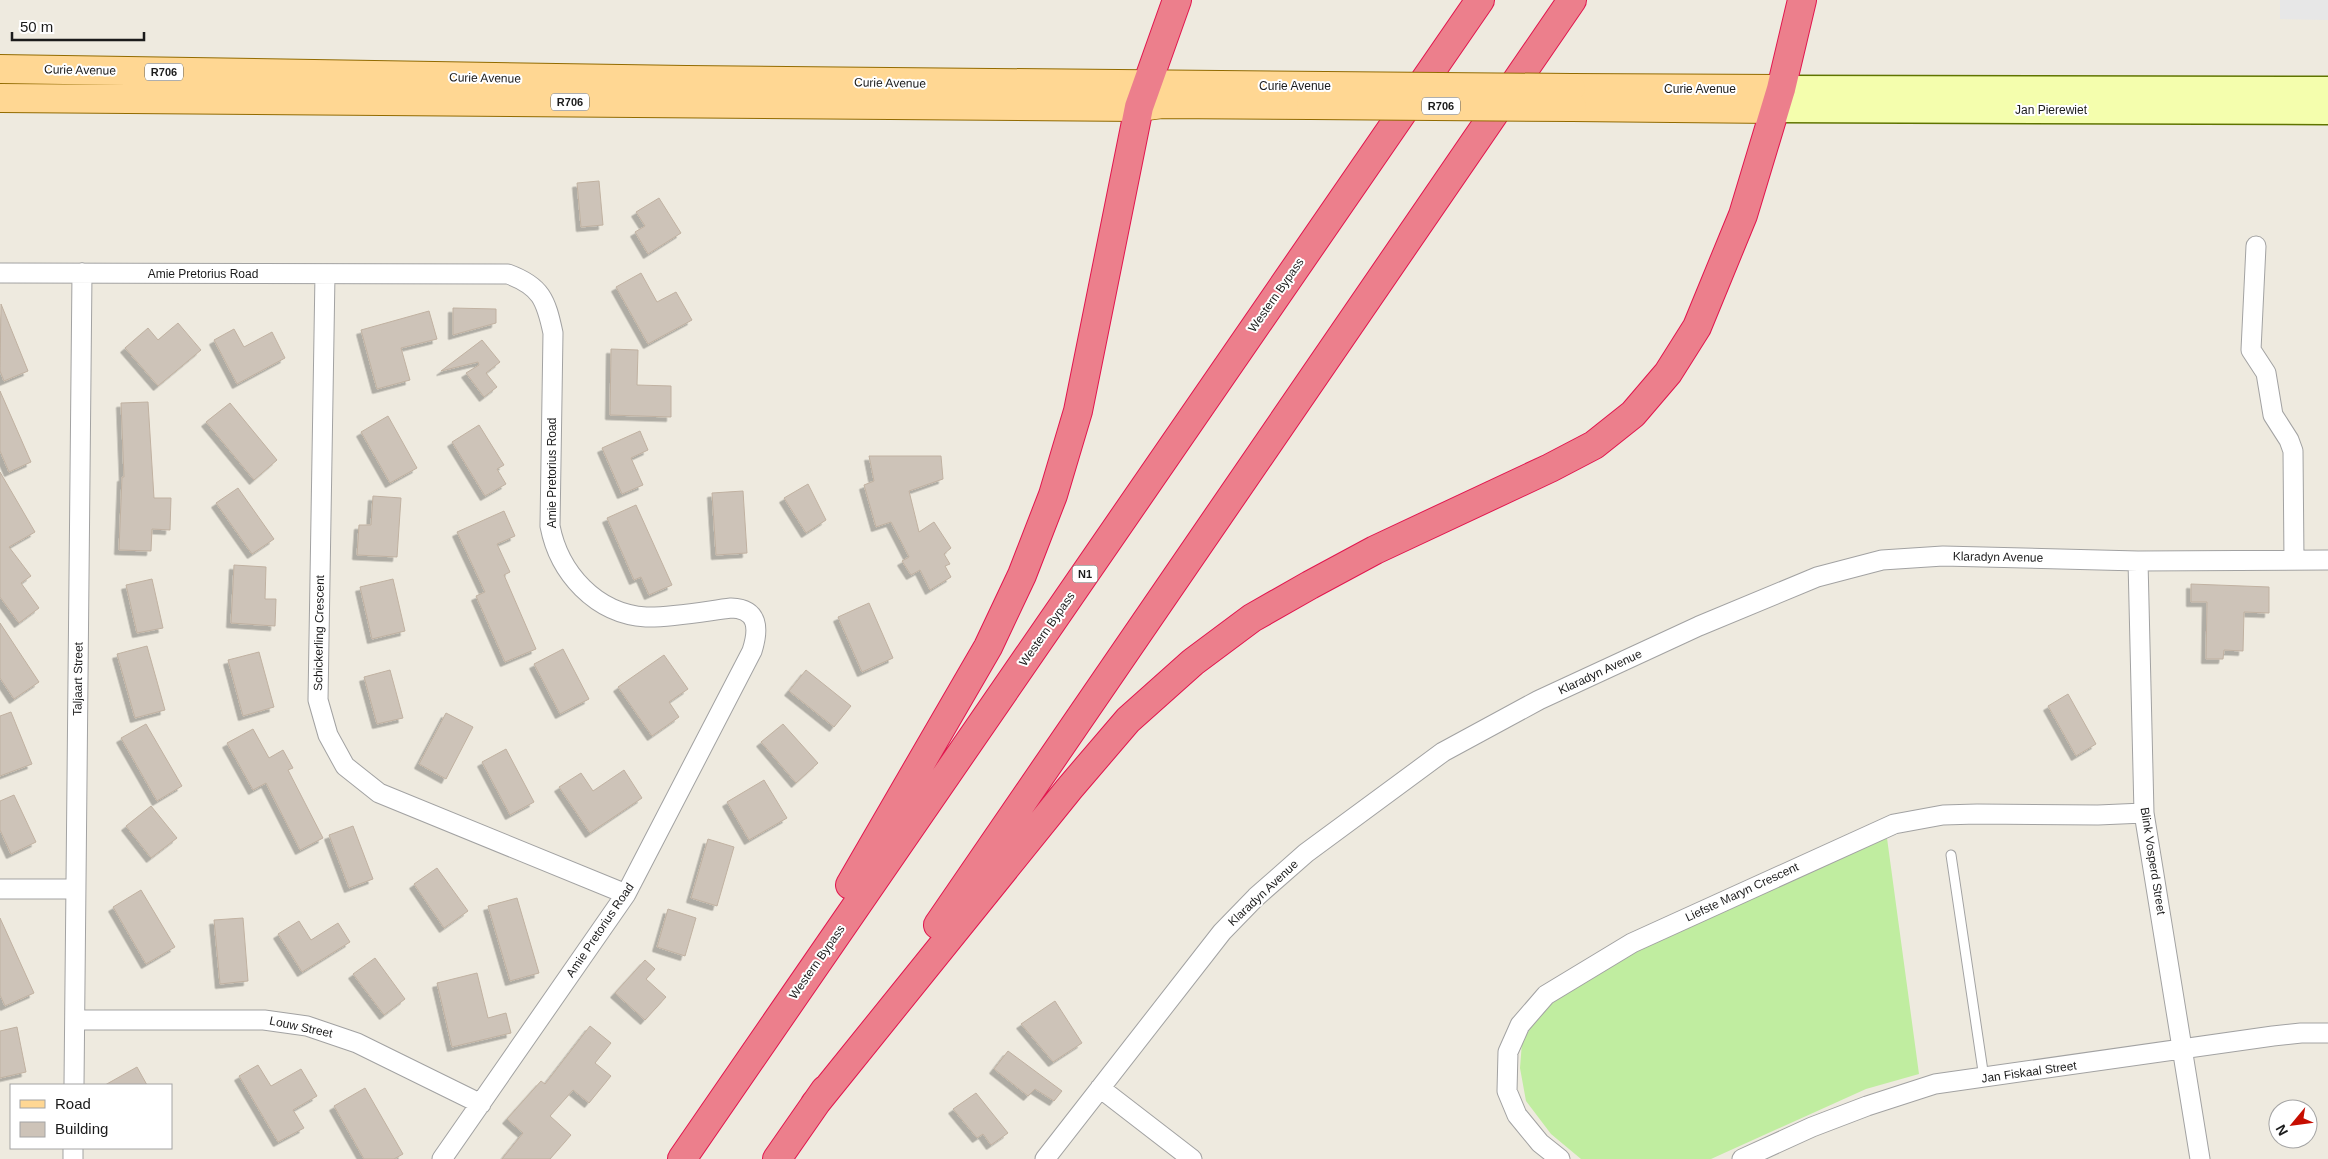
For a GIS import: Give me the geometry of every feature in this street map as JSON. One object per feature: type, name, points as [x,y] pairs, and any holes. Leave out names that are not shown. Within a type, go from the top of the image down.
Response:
[{"type":"highway","points":[[796,993],[849,887],[988,647],[1022,575],[1053,495],[1078,411],[1143,96],[1177,0]]},
{"type":"highway","name":"Western Bypass","points":[[682,1159],[1480,0]]},
{"type":"highway","points":[[777,1159],[1572,0]]},
{"type":"highway","points":[[815,1104],[1069,789],[1128,720],[1193,662],[1252,618],[1310,585],[1375,550],[1550,468],[1594,445],[1633,414],[1668,373],[1697,327],[1743,215],[1777,99],[1802,0]]},
{"type":"main road","name":"Curie Avenue","points":[[0,68],[1143,96]]},
{"type":"main road","name":"Jan Pierewiet","points":[[1777,99],[2328,90]]},
{"type":"main road","name":"Curie Avenue","points":[[0,98],[1318,96],[1777,99]]},
{"type":"main road","points":[[0,105],[66,98]]},
{"type":"main road","name":"Jan Pierewiet","points":[[1777,99],[2328,111]]},
{"type":"street","points":[[2256,246],[2251,350],[2266,373],[2273,415],[2289,440],[2293,451],[2294,560]]},
{"type":"street","name":"Amie Pretorius Road","points":[[0,273],[508,274],[525,280],[540,294],[548,312],[553,332],[550,526],[553,542],[570,574],[595,599],[610,608],[628,613],[647,617],[738,608],[749,613],[755,622],[756,637],[752,651],[626,894],[442,1159]]},
{"type":"street","name":"Taljaart Street","points":[[74,1084],[82,273]]},
{"type":"street","name":"Schickerling Crescent","points":[[325,274],[318,700],[328,735],[345,766],[379,794],[626,894]]},
{"type":"street","name":"Klaradyn Avenue","points":[[1045,1159],[1222,932],[1306,853],[1443,752],[1539,700],[1699,626],[1817,578],[1882,560],[1943,556],[2138,561],[2328,560]]},
{"type":"street","name":"Blink Vosperd Street","points":[[2138,561],[2144,813],[2200,1159]]},
{"type":"street","name":"Liefste Maryn Crescent","points":[[1560,1159],[1540,1143],[1517,1115],[1507,1091],[1508,1052],[1520,1026],[1546,995],[1632,943],[1894,824],[1943,815],[2098,815],[2144,813]]},
{"type":"street","points":[[0,889],[76,889]]},
{"type":"street","name":"Louw Street","points":[[75,1020],[264,1020],[307,1026],[357,1043],[481,1104]]},
{"type":"street","name":"Jan Fiskaal Street","points":[[1742,1159],[1812,1127],[1890,1097],[1935,1084],[2301,1033],[2328,1033]]},
{"type":"street","points":[[1100,1088],[1192,1159]]},
{"type":"lane","points":[[1951,855],[1984,1078]]},
{"type":"green space","points":[[1887,838],[1919,1074],[1866,1089],[1711,1159],[1581,1159],[1551,1134],[1526,1101],[1520,1068],[1522,1042],[1537,1017],[1565,992],[1623,957]]},
{"type":"shaded area","points":[[2280,0],[2328,0],[2328,20],[2280,19]]},
{"type":"building","points":[[599,181],[603,225],[581,227],[577,183]]},
{"type":"building","points":[[659,198],[681,233],[648,254],[635,232],[645,226],[636,212]]},
{"type":"building","points":[[641,273],[657,302],[676,292],[692,320],[648,344],[616,287]]},
{"type":"building","points":[[1,304],[28,371],[4,381],[0,371]]},
{"type":"building","points":[[453,308],[496,309],[496,323],[453,335]]},
{"type":"building","points":[[429,311],[437,339],[401,348],[410,380],[377,389],[361,330]]},
{"type":"building","points":[[178,323],[201,350],[158,386],[125,348],[148,328],[158,340]]},
{"type":"building","points":[[234,329],[244,347],[272,332],[285,358],[237,384],[214,340]]},
{"type":"building","points":[[482,340],[500,362],[486,373],[497,387],[484,397],[466,373],[479,365],[478,362],[441,371]]},
{"type":"building","points":[[611,349],[638,350],[637,385],[671,386],[671,417],[610,415]]},
{"type":"building","points":[[0,391],[31,462],[9,472],[0,451]]},
{"type":"building","points":[[148,402],[154,498],[171,498],[170,530],[152,529],[151,551],[119,550],[122,477],[124,477],[121,403]]},
{"type":"building","points":[[230,403],[277,460],[254,480],[206,422]]},
{"type":"building","points":[[388,416],[417,468],[390,483],[361,432]]},
{"type":"building","points":[[479,425],[504,465],[497,469],[506,484],[485,496],[452,442]]},
{"type":"building","points":[[640,431],[648,450],[631,458],[643,485],[622,494],[602,448]]},
{"type":"building","points":[[869,456],[941,456],[943,479],[909,491],[919,532],[934,522],[951,548],[944,554],[950,564],[945,566],[951,577],[930,590],[920,570],[911,575],[902,561],[909,557],[891,522],[876,527],[864,485],[874,481]]},
{"type":"building","points":[[0,472],[35,532],[9,547],[31,576],[21,583],[39,608],[19,623],[0,597]]},
{"type":"building","points":[[808,484],[826,520],[806,533],[784,498]]},
{"type":"building","points":[[238,488],[274,539],[252,554],[216,503]]},
{"type":"building","points":[[743,491],[747,553],[716,555],[712,493]]},
{"type":"building","points":[[373,496],[401,498],[397,557],[357,555],[359,525],[371,525]]},
{"type":"building","points":[[636,505],[672,585],[649,595],[641,577],[634,580],[607,518]]},
{"type":"building","points":[[504,511],[515,536],[497,544],[510,572],[504,575],[536,649],[505,662],[476,596],[485,592],[457,532]]},
{"type":"building","points":[[234,565],[266,567],[265,599],[276,599],[275,626],[231,623]]},
{"type":"building","points":[[152,579],[163,628],[137,633],[126,585]]},
{"type":"building","points":[[393,579],[405,631],[372,639],[360,587]]},
{"type":"building","points":[[2191,584],[2269,587],[2269,613],[2244,612],[2243,651],[2224,650],[2223,659],[2206,659],[2207,602],[2191,602]]},
{"type":"building","points":[[869,603],[893,658],[862,672],[838,617]]},
{"type":"building","points":[[0,623],[39,682],[14,699],[0,678]]},
{"type":"building","points":[[147,646],[165,710],[135,718],[117,654]]},
{"type":"building","points":[[563,649],[589,699],[560,714],[534,664]]},
{"type":"building","points":[[259,652],[274,707],[243,716],[228,660]]},
{"type":"building","points":[[664,655],[688,689],[669,702],[679,717],[652,736],[618,687]]},
{"type":"building","points":[[390,670],[403,718],[377,724],[364,677]]},
{"type":"building","points":[[806,670],[851,706],[834,727],[789,691]]},
{"type":"building","points":[[2068,694],[2096,744],[2076,756],[2048,706]]},
{"type":"building","points":[[11,712],[32,764],[0,776],[0,716]]},
{"type":"building","points":[[446,713],[473,727],[446,779],[419,764]]},
{"type":"building","points":[[146,724],[182,786],[157,801],[121,738]]},
{"type":"building","points":[[783,724],[818,763],[796,783],[761,742]]},
{"type":"building","points":[[253,729],[269,758],[283,750],[293,768],[288,770],[323,838],[300,850],[266,783],[253,790],[227,743]]},
{"type":"building","points":[[506,749],[534,802],[510,815],[482,762]]},
{"type":"building","points":[[624,770],[642,798],[590,833],[559,787],[581,773],[593,791]]},
{"type":"building","points":[[764,780],[787,818],[749,840],[727,802]]},
{"type":"building","points":[[14,795],[36,842],[11,854],[0,830],[0,801]]},
{"type":"building","points":[[151,806],[177,838],[151,858],[126,826]]},
{"type":"building","points":[[353,826],[373,879],[349,888],[329,835]]},
{"type":"building","points":[[708,839],[734,847],[717,906],[691,898]]},
{"type":"building","points":[[437,868],[468,911],[444,928],[414,884]]},
{"type":"building","points":[[141,890],[175,947],[146,964],[113,907]]},
{"type":"building","points":[[517,898],[539,973],[510,981],[488,906]]},
{"type":"building","points":[[668,909],[696,918],[685,956],[657,947]]},
{"type":"building","points":[[0,918],[34,993],[5,1006],[0,995]]},
{"type":"building","points":[[243,918],[248,981],[220,984],[214,920]]},
{"type":"building","points":[[299,921],[311,940],[338,923],[350,942],[302,972],[278,934]]},
{"type":"building","points":[[375,958],[405,999],[384,1015],[353,974]]},
{"type":"building","points":[[645,960],[655,969],[646,979],[666,997],[645,1020],[615,993]]},
{"type":"building","points":[[477,973],[488,1018],[506,1013],[511,1033],[452,1047],[437,983]]},
{"type":"building","points":[[1055,1001],[1082,1043],[1053,1062],[1021,1024]]},
{"type":"building","points":[[590,1026],[611,1043],[595,1063],[611,1076],[589,1103],[573,1090],[550,1116],[571,1135],[550,1159],[502,1159],[523,1133],[507,1119],[541,1081],[545,1084]]},
{"type":"building","points":[[17,1027],[26,1072],[0,1078],[0,1031]]},
{"type":"building","points":[[1008,1051],[1062,1091],[1054,1101],[1035,1089],[1028,1096],[994,1069]]},
{"type":"building","points":[[258,1065],[271,1086],[301,1069],[317,1096],[293,1110],[304,1128],[278,1142],[239,1076]]},
{"type":"building","points":[[137,1067],[146,1084],[107,1084]]},
{"type":"building","points":[[365,1088],[403,1154],[394,1159],[364,1159],[334,1106]]},
{"type":"building","points":[[976,1093],[1008,1133],[991,1145],[983,1134],[977,1138],[953,1109]]}]
